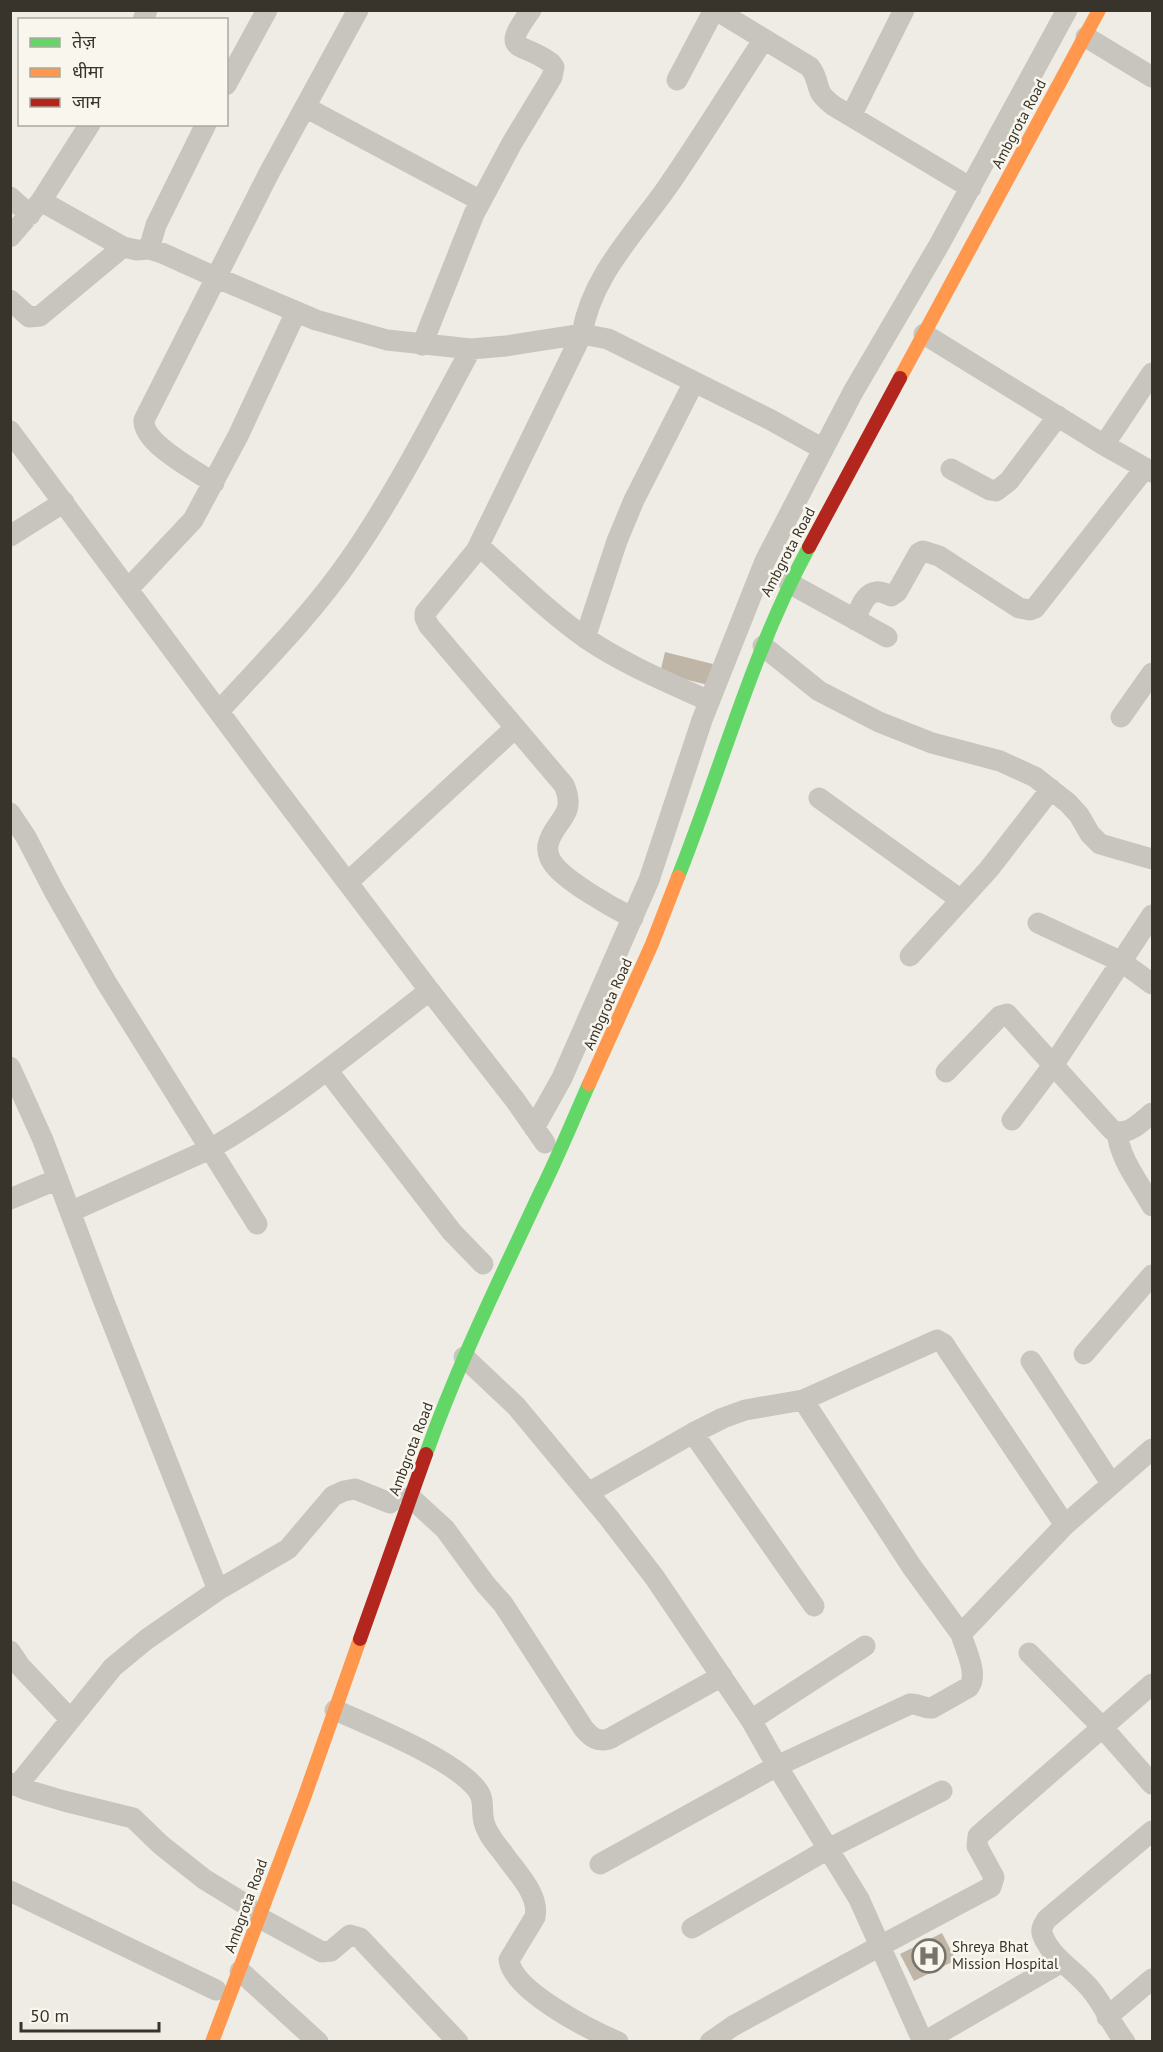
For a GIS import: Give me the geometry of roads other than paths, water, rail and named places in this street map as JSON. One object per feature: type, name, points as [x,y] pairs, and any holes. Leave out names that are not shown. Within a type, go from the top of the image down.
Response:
[{"type":"main road","points":[[880,372],[1025,113],[1078,10]]},
{"type":"main road","name":"Ambgrota Road","points":[[212,2042],[240,1971],[251,1909],[334,1710],[379,1588],[395,1502],[541,1192],[652,944],[691,845],[763,646],[789,583],[1100,10]]},
{"type":"main road","points":[[539,1142],[579,1060],[652,898],[682,820],[703,748],[734,660],[773,568],[844,438]]},
{"type":"street","points":[[228,81],[267,10]]},
{"type":"street","points":[[214,483],[153,442],[143,426],[147,412],[215,278],[358,10]]},
{"type":"street","points":[[422,345],[440,296],[481,201],[512,143],[554,73],[551,63],[522,48],[516,42],[515,33],[531,10]]},
{"type":"street","points":[[677,80],[715,10],[810,67],[820,94],[834,106],[970,188]]},
{"type":"street","points":[[851,116],[904,10]]},
{"type":"street","points":[[539,1142],[562,1078],[653,869],[709,701],[765,561],[853,392],[970,188],[1067,10]]},
{"type":"street","points":[[1086,37],[1152,77]]},
{"type":"street","points":[[633,918],[601,901],[552,863],[548,847],[549,841],[568,809],[568,794],[564,785],[429,626],[425,613],[479,546],[582,334],[586,313],[614,259],[666,189],[764,39]]},
{"type":"street","points":[[305,107],[481,201]]},
{"type":"street","points":[[10,237],[35,208],[89,126]]},
{"type":"street","points":[[149,249],[156,225],[205,126]]},
{"type":"street","points":[[10,197],[123,247],[137,250],[149,249],[181,260],[215,278],[316,320],[387,340],[471,349],[582,334],[608,339],[771,420],[823,449]]},
{"type":"street","points":[[10,300],[29,317],[40,316],[123,247]]},
{"type":"street","points":[[128,589],[194,519],[214,483],[296,312]]},
{"type":"street","points":[[855,620],[870,594],[876,592],[891,596],[897,592],[919,553],[923,551],[939,556],[1019,608],[1030,610],[1035,608],[1149,470],[1104,445],[924,334]]},
{"type":"street","points":[[219,711],[304,618],[350,559],[422,440],[471,349]]},
{"type":"street","points":[[1104,445],[1152,373]]},
{"type":"street","points":[[585,638],[617,540],[634,500],[694,382]]},
{"type":"street","points":[[951,469],[996,491],[1002,488],[1017,472],[1058,416]]},
{"type":"street","points":[[10,431],[429,991],[514,1100],[539,1142]]},
{"type":"street","points":[[10,536],[64,502]]},
{"type":"street","points":[[479,546],[585,638],[607,652],[709,701]]},
{"type":"street","points":[[789,583],[887,637]]},
{"type":"street","points":[[763,646],[807,682],[841,703],[879,722],[932,743],[1015,767],[1035,777],[1079,815],[1090,834],[1100,843],[1152,859]]},
{"type":"street","points":[[1121,717],[1152,673]]},
{"type":"street","points":[[348,882],[515,728]]},
{"type":"street","points":[[910,956],[989,869],[1051,789]]},
{"type":"street","points":[[819,798],[962,900]]},
{"type":"street","points":[[10,813],[26,837],[106,982],[256,1224]]},
{"type":"street","points":[[1012,1120],[1054,1064],[1152,915]]},
{"type":"street","points":[[1038,923],[1122,962],[1152,984]]},
{"type":"street","points":[[70,1212],[210,1149],[281,1104],[429,991]]},
{"type":"street","points":[[946,1072],[1000,1016],[1005,1014],[1054,1064],[1106,1124],[1117,1132],[1129,1131],[1152,1113]]},
{"type":"street","points":[[10,1067],[58,1179],[218,1590]]},
{"type":"street","points":[[327,1070],[452,1232],[482,1266]]},
{"type":"street","points":[[1117,1132],[1128,1167],[1152,1206]]},
{"type":"street","points":[[10,1199],[58,1179]]},
{"type":"street","points":[[1084,1354],[1152,1275]]},
{"type":"street","points":[[588,1492],[693,1433],[745,1410],[803,1400],[932,1341],[940,1341],[1065,1525]]},
{"type":"street","points":[[464,1357],[516,1406],[588,1492],[655,1578],[722,1676],[859,1899],[923,2042],[1062,1962]]},
{"type":"street","points":[[1031,1361],[1111,1483]]},
{"type":"street","points":[[600,1864],[777,1766],[910,1704],[918,1703],[932,1708],[969,1687],[972,1682],[972,1671],[961,1634],[912,1567],[803,1400]]},
{"type":"street","points":[[693,1433],[814,1606]]},
{"type":"street","points":[[961,1634],[1065,1525],[1152,1449]]},
{"type":"street","points":[[458,2042],[360,1938],[350,1935],[331,1951],[322,1952],[204,1879],[161,1845],[133,1818],[64,1801],[14,1784],[113,1667],[130,1652],[218,1590],[288,1549],[333,1496],[356,1489],[395,1502],[453,1539],[520,1628],[584,1729],[595,1740],[609,1739],[722,1676]]},
{"type":"street","points":[[751,1720],[865,1646]]},
{"type":"street","points":[[10,1652],[20,1666],[70,1719]]},
{"type":"street","points":[[1029,1653],[1103,1728],[1152,1784]]},
{"type":"street","points":[[710,2042],[733,2026],[991,1887],[994,1877],[977,1846],[978,1836],[1152,1684]]},
{"type":"street","points":[[334,1710],[431,1756],[465,1777],[478,1790],[483,1803],[484,1823],[489,1834],[531,1893],[537,1909],[535,1917],[508,1960],[510,1968],[524,1985],[560,2011],[618,2042]]},
{"type":"street","points":[[692,1928],[828,1849],[942,1791]]},
{"type":"street","points":[[1125,2042],[1092,1991],[1062,1962],[1041,1934],[1047,1919],[1152,1831]]},
{"type":"street","points":[[10,1891],[216,1990]]},
{"type":"street","points":[[240,1971],[318,2042]]},
{"type":"street","points":[[1107,2017],[1152,1979]]},
{"type":"place","name":"Shreya Bhat Mission Hospital","points":[[929,1956]]}]
